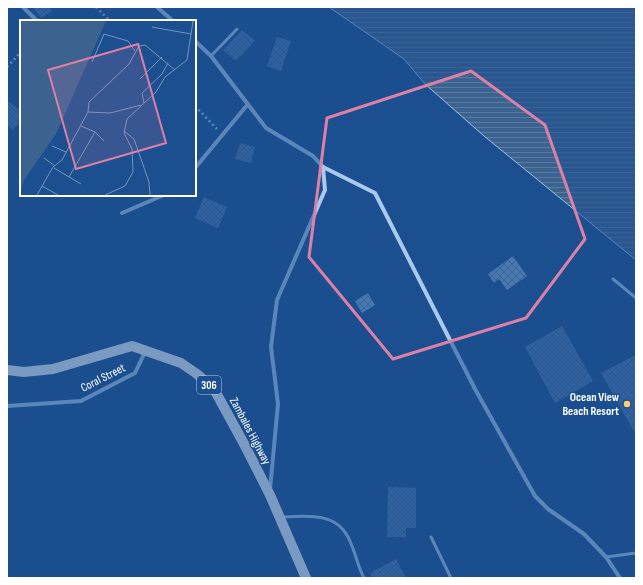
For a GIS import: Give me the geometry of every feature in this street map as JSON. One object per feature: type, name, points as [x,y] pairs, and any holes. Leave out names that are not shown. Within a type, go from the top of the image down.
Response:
[{"type":"main road","name":"Zambales Highway","points":[[7,370],[24,372],[53,369],[132,346],[181,363],[214,389],[270,495],[278,517],[306,578]]},
{"type":"street","points":[[23,7],[36,20]]},
{"type":"street","points":[[157,7],[172,20]]},
{"type":"street","points":[[196,42],[211,56],[266,128],[313,156],[323,167],[375,193],[475,389],[535,496],[548,508],[584,534],[606,557],[620,578]]},
{"type":"street","points":[[196,167],[248,104]]},
{"type":"street","points":[[270,495],[278,404],[271,347],[277,300],[325,190],[323,167]]},
{"type":"street","points":[[122,213],[162,196]]},
{"type":"street","name":"Coral Street","points":[[7,406],[81,401],[135,373],[146,350]]},
{"type":"lane","points":[[211,56],[237,29]]},
{"type":"lane","points":[[613,279],[636,298]]},
{"type":"lane","points":[[278,517],[311,515],[340,525],[348,538],[364,578]]},
{"type":"lane","points":[[432,537],[452,578]]},
{"type":"lane","points":[[606,557],[636,553]]},
{"type":"path","points":[[96,7],[109,20]]},
{"type":"path","points":[[7,67],[20,53]]},
{"type":"path","points":[[196,107],[223,135]]},
{"type":"highlighted area","points":[[471,71],[545,125],[585,239],[526,318],[393,359],[309,257],[327,118]]},
{"type":"water","points":[[329,7],[636,7],[636,260],[484,136],[425,84],[404,59]]},
{"type":"building","points":[[33,7],[49,7],[52,11],[41,18]]},
{"type":"building","points":[[242,30],[255,41],[236,61],[223,50]]},
{"type":"building","points":[[277,37],[291,41],[281,71],[267,66]]},
{"type":"building","points":[[8,101],[20,110],[20,121],[13,130],[7,125]]},
{"type":"building","points":[[240,143],[255,147],[251,163],[235,159]]},
{"type":"building","points":[[204,197],[227,207],[218,228],[195,218]]},
{"type":"building","points":[[513,256],[527,276],[507,290],[499,279],[494,283],[488,274]]},
{"type":"building","points":[[368,293],[375,305],[362,313],[355,301]]},
{"type":"building","points":[[562,326],[593,381],[555,403],[525,347]]},
{"type":"building","name":"Ocean View Beach Resort","points":[[636,355],[636,435],[601,373]]},
{"type":"building","points":[[388,487],[416,488],[416,528],[406,528],[406,537],[387,537]]},
{"type":"building","points":[[396,559],[406,578],[373,578],[370,573]]},
{"type":"place","name":"Ocean View Beach Resort","points":[[627,404]]}]
